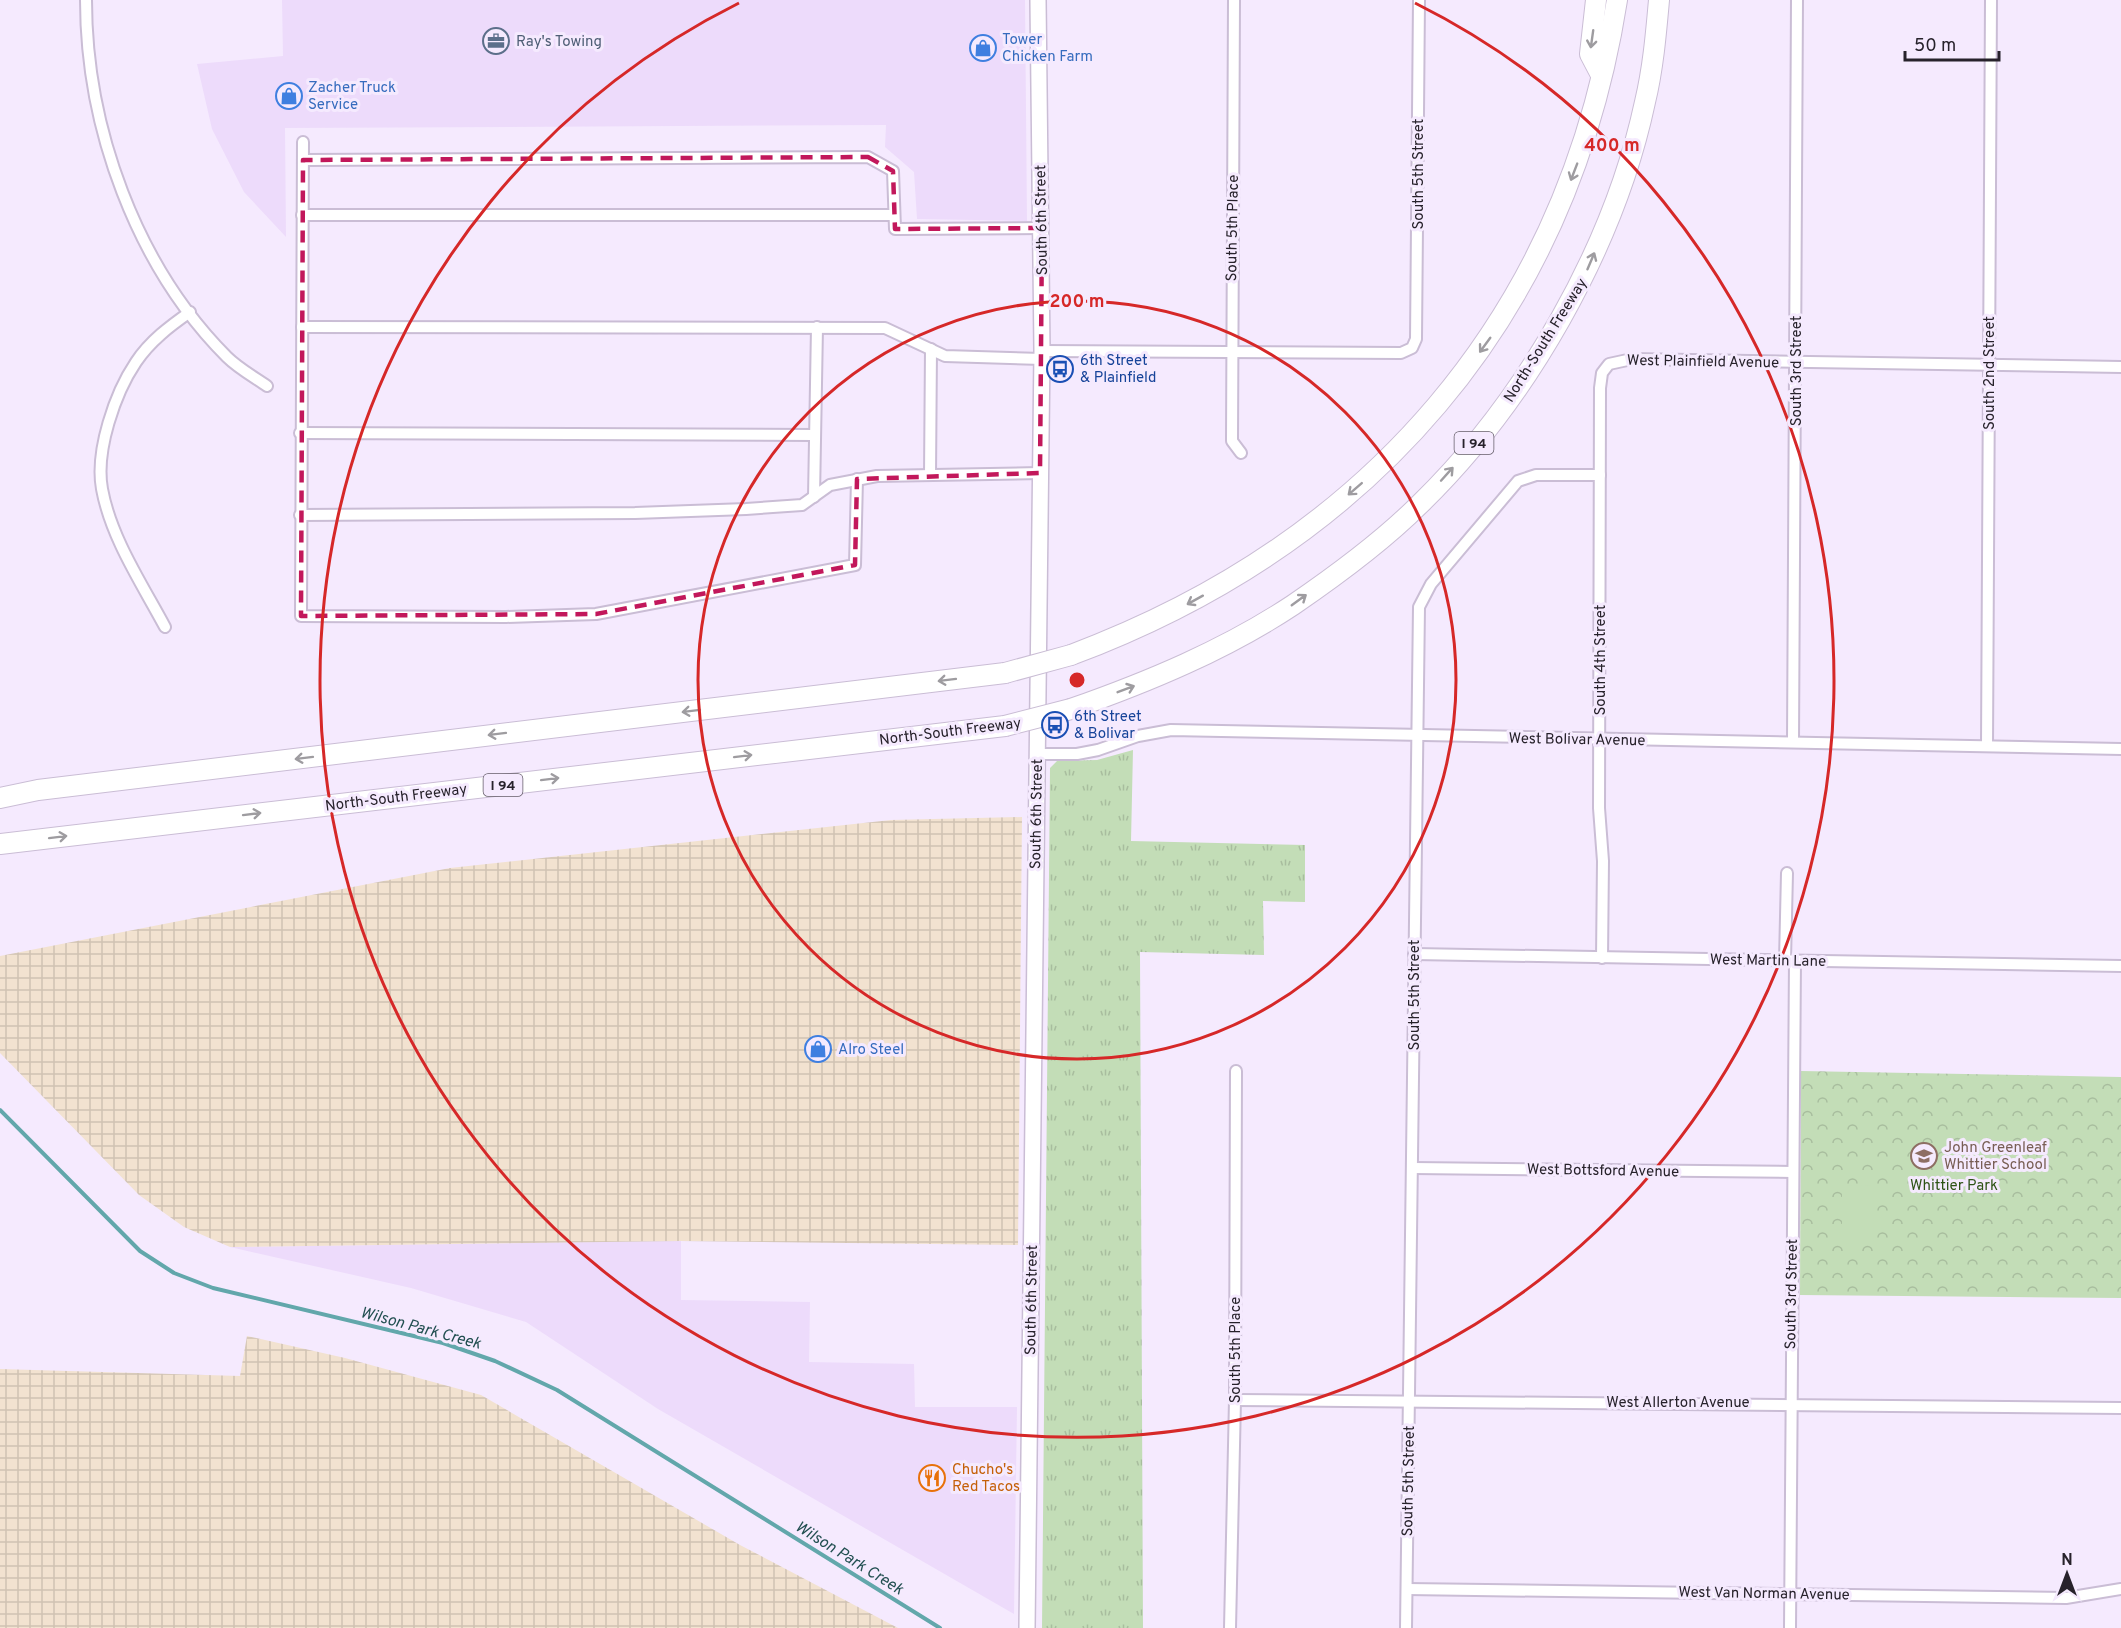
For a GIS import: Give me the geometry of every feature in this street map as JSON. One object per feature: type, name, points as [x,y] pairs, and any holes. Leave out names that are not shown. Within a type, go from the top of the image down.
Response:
[{"type":"highway","points":[[1596,0],[1590,54],[1601,75]]},
{"type":"highway","points":[[0,798],[38,790],[1005,673],[1071,655],[1125,635],[1178,610],[1246,571],[1323,517],[1371,475],[1456,386],[1521,287],[1550,231],[1582,147],[1611,44],[1617,0]]},
{"type":"highway","name":"North-South Freeway","points":[[0,844],[1005,726],[1071,709],[1167,673],[1292,605],[1420,505],[1464,456],[1521,384],[1556,328],[1592,261],[1614,210],[1646,102],[1659,0]]},
{"type":"highway","points":[[0,789],[38,790]]},
{"type":"street","points":[[86,0],[86,28],[100,118],[119,188],[153,257],[190,312],[228,357],[267,386]]},
{"type":"street","name":"South 6th Street","points":[[1027,1628],[1042,355],[1038,0]]},
{"type":"street","name":"South 5th Place","points":[[1234,0],[1232,441],[1241,453]]},
{"type":"street","name":"South 5th Street","points":[[1231,353],[1401,353],[1412,348],[1416,339],[1419,0]]},
{"type":"street","name":"South 3rd Street","points":[[1793,742],[1797,0]]},
{"type":"street","name":"South 2nd Street","points":[[1987,746],[1991,0]]},
{"type":"street","points":[[303,142],[301,616],[506,617],[596,614],[855,566],[857,479]]},
{"type":"street","points":[[303,160],[868,157],[893,171],[895,229],[1042,228]]},
{"type":"street","points":[[302,215],[894,215]]},
{"type":"street","points":[[165,627],[117,536],[102,488],[104,445],[115,403],[136,362],[164,331],[190,312]]},
{"type":"street","points":[[302,327],[885,328],[945,356],[1231,353]]},
{"type":"street","points":[[814,497],[817,327]]},
{"type":"street","points":[[930,475],[931,349]]},
{"type":"street","name":"West Plainfield Avenue","points":[[1609,364],[1625,359],[2121,367]]},
{"type":"street","name":"South 4th Street","points":[[1602,958],[1601,379],[1609,364]]},
{"type":"street","points":[[300,433],[815,435]]},
{"type":"street","points":[[300,515],[635,513],[802,505],[830,485],[857,479],[1040,472]]},
{"type":"street","name":"South 5th Street","points":[[1407,1628],[1417,615],[1422,599],[1431,584],[1518,480],[1536,475],[1600,476]]},
{"type":"street","name":"West Bolivar Avenue","points":[[1037,754],[1077,754],[1098,750],[1138,736],[1171,730],[2121,749]]},
{"type":"street","name":"South 3rd Street","points":[[1787,873],[1792,1172],[1790,1628]]},
{"type":"street","name":"West Martin Lane","points":[[1414,954],[2121,966]]},
{"type":"street","name":"South 5th Place","points":[[1230,1628],[1235,1400],[1236,1071]]},
{"type":"street","name":"West Bottsford Avenue","points":[[1413,1168],[1792,1172]]},
{"type":"street","name":"West Allerton Avenue","points":[[1235,1400],[1790,1403],[2121,1408]]},
{"type":"street","name":"West Van Norman Avenue","points":[[1407,1589],[2066,1598],[2121,1589]]},
{"type":"highlighted area","points":[[868,157],[893,171],[895,229],[1042,228],[1040,473],[857,479],[855,565],[596,614],[301,616],[303,160]]},
{"type":"shaded area","points":[[282,0],[1025,0],[1027,221],[917,219],[914,172],[885,147],[886,125],[285,128],[286,237],[244,192],[212,129],[197,64],[283,56]]},
{"type":"shaded area","points":[[1022,817],[1018,1245],[681,1241],[230,1247],[184,1227],[139,1195],[0,1053],[0,956],[450,868],[891,820]]},
{"type":"shaded area","points":[[681,1241],[681,1300],[810,1302],[809,1362],[914,1364],[915,1407],[1017,1407],[1014,1614],[658,1409],[526,1322],[411,1288],[230,1247]]},
{"type":"shaded area","points":[[247,1336],[345,1358],[481,1395],[740,1545],[898,1628],[0,1628],[0,1369],[240,1376]]},
{"type":"green space","points":[[1133,750],[1131,841],[1305,845],[1305,902],[1263,901],[1264,955],[1140,952],[1143,1628],[1042,1628],[1050,768],[1057,761],[1097,760]]},
{"type":"green space","name":"Whittier Park","points":[[1801,1071],[2121,1077],[2121,1298],[1800,1295]]},
{"type":"green space","points":[[1842,1185],[1875,1186],[1875,1238],[1842,1238]]},
{"type":"waterway","name":"Wilson Park Creek","points":[[0,1110],[140,1251],[174,1273],[213,1288],[443,1343],[495,1361],[557,1390],[940,1628]]},
{"type":"place","name":"Ray's Towing","points":[[496,41]]},
{"type":"place","name":"Tower Chicken Farm","points":[[983,48]]},
{"type":"place","name":"Zacher Truck Service","points":[[289,96]]},
{"type":"place","name":"6th Street & Plainfield","points":[[1060,369]]},
{"type":"place","name":"6th Street & Bolivar","points":[[1055,725]]},
{"type":"place","name":"Alro Steel","points":[[818,1049]]},
{"type":"place","name":"John Greenleaf Whittier School","points":[[1924,1156]]},
{"type":"place","name":"Chucho's Red Tacos","points":[[932,1478]]}]
